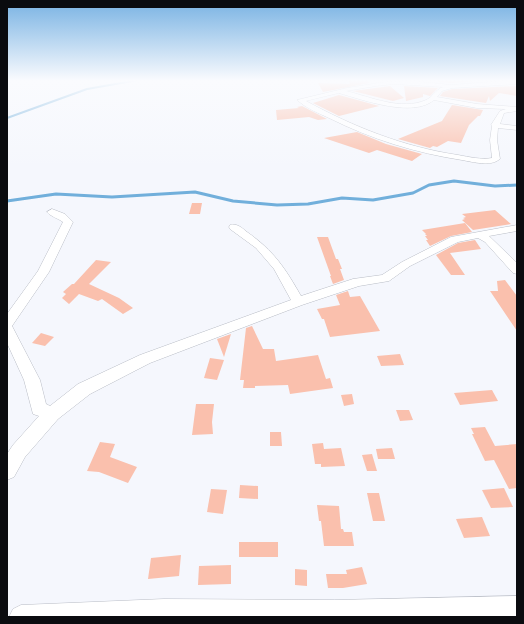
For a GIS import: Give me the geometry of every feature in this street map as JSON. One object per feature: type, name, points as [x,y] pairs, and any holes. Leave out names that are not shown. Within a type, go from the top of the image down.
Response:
[{"type":"street","points":[[316,109],[385,138],[443,154],[491,161],[496,159],[492,131],[494,125],[502,112],[516,109]]},
{"type":"street","points":[[494,125],[517,128]]},
{"type":"street","points":[[7,324],[43,272],[68,222],[62,216],[52,212]]},
{"type":"street","points":[[234,227],[260,246],[279,268],[298,302]]},
{"type":"street","points":[[7,471],[19,450],[52,414],[84,389],[145,359],[298,302],[357,282],[385,278],[419,257],[455,239],[517,228]]},
{"type":"street","points":[[478,234],[489,240],[517,270]]},
{"type":"street","points":[[7,329],[32,380],[39,409],[52,414]]},
{"type":"street","points":[[21,617],[517,608]]},
{"type":"building","points":[[308,109],[327,119],[318,120],[309,117],[277,120],[276,110]]},
{"type":"building","points":[[325,109],[367,109],[339,116]]},
{"type":"building","points":[[449,109],[483,110],[480,116],[478,116],[469,125],[461,143],[448,141],[437,147],[433,146],[430,148],[398,139],[442,121]]},
{"type":"building","points":[[357,132],[386,144],[422,154],[412,161],[377,150],[369,153],[324,138]]},
{"type":"building","points":[[192,203],[202,203],[200,214],[189,214]]},
{"type":"building","points":[[495,210],[511,224],[473,230],[462,220],[466,217],[462,214]]},
{"type":"building","points":[[465,223],[472,232],[451,236],[430,246],[426,240],[428,240],[425,236],[427,236],[426,234],[422,230]]},
{"type":"building","points":[[317,237],[328,237],[336,259],[338,259],[342,269],[340,269],[344,280],[333,284]]},
{"type":"building","points":[[475,240],[481,249],[450,253],[465,275],[451,275],[436,255],[458,243]]},
{"type":"building","points":[[96,260],[111,262],[89,284],[119,298],[133,308],[123,314],[102,299],[98,301],[79,294],[69,304],[62,298],[66,294],[63,292],[74,284]]},
{"type":"building","points":[[505,280],[517,296],[517,331],[490,291],[498,291],[497,281]]},
{"type":"building","points":[[348,291],[350,297],[360,296],[380,331],[330,337],[324,319],[322,319],[317,309],[340,305],[336,295]]},
{"type":"building","points":[[252,326],[263,349],[274,349],[276,361],[318,355],[326,379],[330,378],[333,388],[290,394],[288,385],[243,388],[244,380],[240,380],[246,328]]},
{"type":"building","points":[[41,333],[54,337],[45,346],[32,343]]},
{"type":"building","points":[[231,334],[224,357],[217,339]]},
{"type":"building","points":[[400,354],[404,365],[381,366],[377,356]]},
{"type":"building","points":[[210,358],[224,360],[217,380],[204,378]]},
{"type":"building","points":[[492,390],[498,401],[460,405],[454,393]]},
{"type":"building","points":[[352,394],[354,404],[344,406],[341,395]]},
{"type":"building","points":[[196,404],[214,404],[212,422],[213,434],[192,435]]},
{"type":"building","points":[[396,410],[409,410],[413,420],[400,421]]},
{"type":"building","points":[[485,427],[495,446],[517,444],[517,488],[509,489],[494,460],[485,461],[472,434],[474,434],[471,428]]},
{"type":"building","points":[[270,432],[281,432],[282,446],[270,446]]},
{"type":"building","points":[[100,442],[115,444],[110,457],[137,467],[128,483],[99,472],[87,471]]},
{"type":"building","points":[[323,443],[324,449],[341,448],[345,466],[321,467],[321,464],[315,464],[312,444]]},
{"type":"building","points":[[392,448],[395,459],[378,459],[376,449]]},
{"type":"building","points":[[372,454],[377,471],[367,471],[362,455]]},
{"type":"building","points":[[240,485],[258,486],[258,499],[239,498]]},
{"type":"building","points":[[504,488],[513,507],[491,508],[482,490]]},
{"type":"building","points":[[211,489],[227,490],[223,514],[207,512]]},
{"type":"building","points":[[367,493],[379,493],[385,521],[373,521]]},
{"type":"building","points":[[317,505],[339,506],[341,529],[343,529],[344,532],[352,532],[354,546],[324,546],[321,521],[319,521]]},
{"type":"building","points":[[482,517],[490,536],[464,538],[456,519]]},
{"type":"building","points":[[239,542],[278,542],[278,557],[239,557]]},
{"type":"building","points":[[181,555],[179,576],[148,579],[151,558]]},
{"type":"building","points":[[231,565],[231,584],[198,585],[199,566]]},
{"type":"building","points":[[362,567],[367,584],[343,588],[328,588],[326,574],[347,574],[346,570]]},
{"type":"building","points":[[295,569],[307,570],[307,586],[295,585]]},
{"type":"waterway","points":[[7,118],[31,109]]},
{"type":"waterway","points":[[7,201],[56,194],[112,197],[195,192],[233,201],[277,205],[308,204],[342,198],[373,200],[413,193],[429,185],[454,181],[495,186],[517,185]]}]
